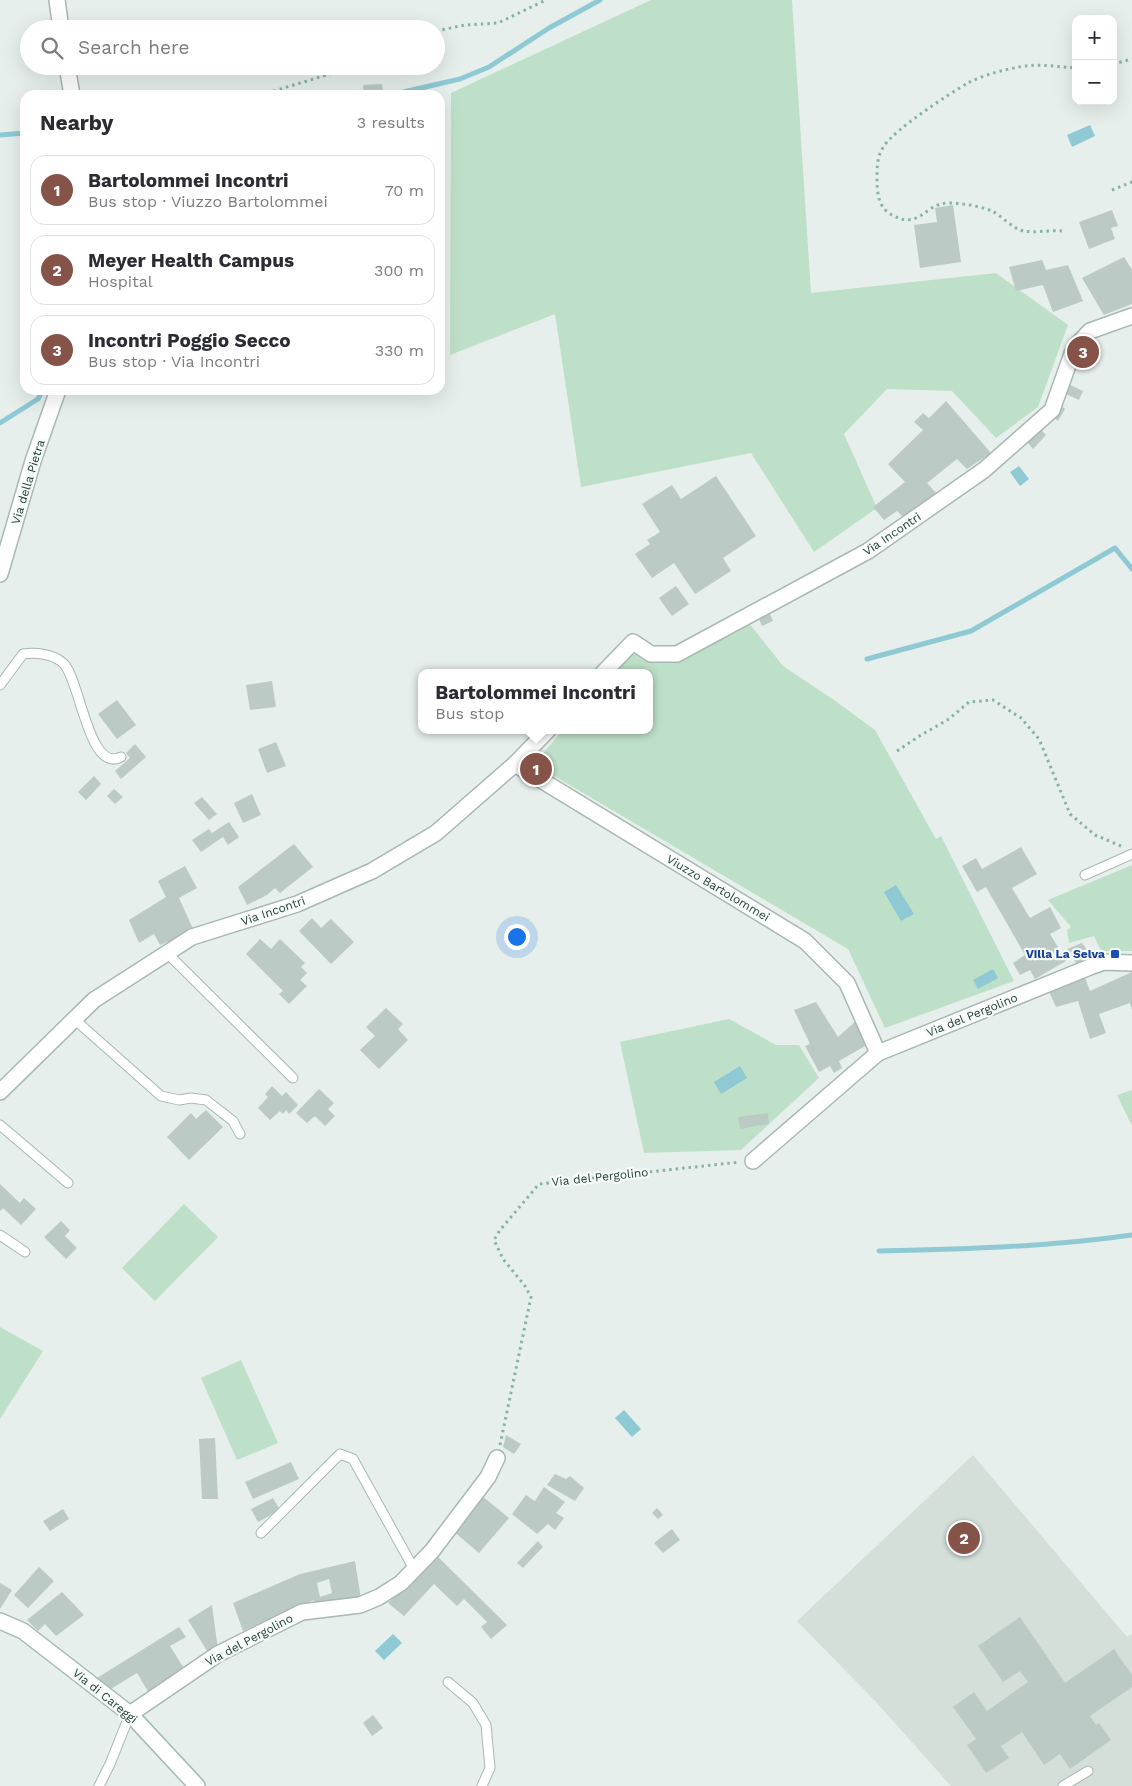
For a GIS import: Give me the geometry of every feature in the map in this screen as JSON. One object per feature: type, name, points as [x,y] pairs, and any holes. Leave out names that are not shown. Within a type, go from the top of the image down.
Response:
[{"type":"street","points":[[57,0],[60,20]]},
{"type":"street","points":[[69,75],[71,90]]},
{"type":"street","name":"Via Incontri","points":[[607,669],[633,642],[651,654],[677,654],[868,551],[984,470],[1052,410],[1076,346],[1090,331],[1132,316]]},
{"type":"street","name":"Via della Pietra","points":[[0,574],[33,461],[56,395]]},
{"type":"street","name":"Via Incontri","points":[[0,1092],[94,1000],[192,937],[298,904],[372,871],[436,833],[515,764],[544,734]]},
{"type":"street","name":"Viuzzo Bartolommei","points":[[515,764],[805,941],[847,983],[878,1054]]},
{"type":"street","name":"Via del Pergolino","points":[[753,1161],[878,1054],[1090,967],[1104,962],[1132,963]]},
{"type":"street","name":"Via del Pergolino","points":[[130,1714],[218,1654],[302,1612],[360,1605],[379,1597],[401,1583],[432,1551],[488,1477],[497,1458]]},
{"type":"street","name":"Via di Careggi","points":[[0,1621],[23,1631],[130,1714],[197,1786]]},
{"type":"lane","points":[[0,685],[22,654],[34,652],[49,656],[63,663],[71,672],[86,723],[102,754],[107,758],[118,759],[122,757]]},
{"type":"lane","points":[[1086,875],[1129,851]]},
{"type":"lane","points":[[167,953],[293,1078]]},
{"type":"lane","points":[[74,1020],[161,1096],[179,1100],[191,1098],[206,1100],[233,1121],[240,1134]]},
{"type":"lane","points":[[0,1125],[68,1183]]},
{"type":"lane","points":[[0,1235],[25,1252]]},
{"type":"lane","points":[[262,1533],[340,1454],[353,1460],[414,1569]]},
{"type":"lane","points":[[448,1682],[473,1703],[486,1725],[490,1768],[482,1786]]},
{"type":"lane","points":[[99,1786],[130,1714]]},
{"type":"lane","points":[[1063,1786],[1088,1771]]},
{"type":"path","points":[[445,29],[465,25],[498,23],[546,0]]},
{"type":"path","points":[[1117,63],[1132,59]]},
{"type":"path","points":[[1062,231],[1023,231],[992,212],[971,205],[946,203],[932,207],[919,218],[905,219],[897,217],[889,214],[882,207],[877,188],[877,164],[884,146],[894,135],[970,82],[1020,67],[1050,65],[1072,68]]},
{"type":"path","points":[[277,90],[327,75]]},
{"type":"path","points":[[1112,190],[1132,182]]},
{"type":"path","points":[[897,751],[949,719],[970,702],[992,700],[1021,718],[1039,738],[1070,814],[1095,835],[1129,851]]},
{"type":"path","name":"Via del Pergolino","points":[[497,1458],[531,1297],[525,1286],[503,1259],[494,1240],[500,1230],[539,1184],[753,1161]]},
{"type":"shaded area","points":[[973,1455],[1127,1637],[1132,1634],[1132,1786],[951,1786],[876,1702],[797,1621]]},
{"type":"green space","points":[[651,0],[792,0],[811,293],[996,273],[1068,325],[1038,407],[996,438],[952,391],[887,389],[844,434],[877,508],[814,552],[751,453],[581,487],[555,314],[450,355],[451,93]]},
{"type":"green space","points":[[749,623],[783,666],[875,730],[936,839],[941,836],[1014,981],[885,1028],[848,949],[534,764],[560,734],[653,734],[653,669],[618,669],[634,651],[654,660],[678,662]]},
{"type":"green space","points":[[1132,865],[1132,951],[1101,951],[1094,936],[1069,943],[1067,930],[1071,927],[1048,900]]},
{"type":"green space","points":[[729,1019],[776,1045],[799,1045],[819,1078],[741,1150],[644,1153],[620,1042]]},
{"type":"green space","points":[[1132,1090],[1132,1126],[1117,1095]]},
{"type":"green space","points":[[184,1204],[218,1237],[155,1301],[122,1268]]},
{"type":"green space","points":[[0,1327],[43,1351],[0,1419]]},
{"type":"green space","points":[[241,1360],[278,1443],[237,1460],[201,1378]]},
{"type":"water","points":[[1090,125],[1095,136],[1072,147],[1067,135]]},
{"type":"water","points":[[1019,466],[1029,479],[1020,486],[1010,472]]},
{"type":"water","points":[[896,885],[914,914],[901,921],[884,892]]},
{"type":"water","points":[[993,969],[998,978],[978,989],[973,980]]},
{"type":"water","points":[[740,1066],[747,1078],[721,1094],[714,1082]]},
{"type":"water","points":[[624,1410],[641,1429],[632,1437],[615,1418]]},
{"type":"water","points":[[393,1634],[402,1643],[384,1660],[375,1651]]},
{"type":"building","points":[[382,84],[383,90],[364,90],[363,85]]},
{"type":"building","points":[[953,205],[961,262],[920,268],[914,225],[937,222],[935,208]]},
{"type":"building","points":[[1112,210],[1118,226],[1111,228],[1115,239],[1089,249],[1079,222]]},
{"type":"building","points":[[1124,257],[1132,270],[1132,304],[1104,315],[1082,278]]},
{"type":"building","points":[[1042,260],[1046,270],[1068,265],[1083,301],[1053,312],[1043,285],[1016,291],[1009,267]]},
{"type":"building","points":[[1068,384],[1083,391],[1079,400],[1064,393]]},
{"type":"building","points":[[946,401],[991,453],[967,469],[957,459],[927,483],[937,494],[903,517],[897,511],[884,520],[873,507],[905,482],[888,464],[923,430],[914,422],[923,413],[929,418]]},
{"type":"building","points":[[1059,405],[1065,409],[1058,421],[1053,417]]},
{"type":"building","points":[[1041,430],[1046,435],[1033,449],[1028,443]]},
{"type":"building","points":[[716,476],[756,536],[723,558],[731,571],[695,594],[674,563],[652,578],[635,554],[650,544],[647,540],[660,532],[642,504],[672,485],[681,499]]},
{"type":"building","points":[[676,586],[689,604],[672,616],[659,598]]},
{"type":"building","points":[[770,614],[773,621],[762,626],[759,619]]},
{"type":"building","points":[[272,681],[276,707],[250,710],[246,685]]},
{"type":"building","points":[[117,700],[136,725],[117,739],[98,714]]},
{"type":"building","points":[[276,742],[286,766],[267,773],[258,749]]},
{"type":"building","points":[[135,744],[146,757],[121,779],[115,771],[130,758],[126,753]]},
{"type":"building","points":[[94,776],[101,784],[86,800],[78,792]]},
{"type":"building","points":[[114,789],[123,797],[115,804],[107,796]]},
{"type":"building","points":[[252,794],[261,815],[243,823],[234,803]]},
{"type":"building","points":[[202,797],[217,814],[209,820],[194,803]]},
{"type":"building","points":[[229,822],[239,837],[228,845],[223,837],[201,852],[192,840],[209,829],[212,833]]},
{"type":"building","points":[[294,844],[313,867],[280,893],[275,888],[267,895],[247,905],[238,887]]},
{"type":"building","points":[[1021,847],[1037,874],[1012,888],[1030,918],[1050,907],[1061,928],[1050,934],[1066,961],[1035,979],[1030,970],[1020,975],[1013,963],[1025,955],[986,887],[977,892],[962,866],[976,858],[982,869]]},
{"type":"building","points":[[185,866],[197,888],[179,898],[194,931],[160,945],[154,934],[139,943],[129,920],[166,897],[158,881]]},
{"type":"building","points":[[312,918],[321,928],[331,919],[354,942],[331,964],[299,931]]},
{"type":"building","points":[[260,939],[271,949],[280,939],[305,963],[301,967],[307,973],[300,980],[307,986],[289,1004],[279,994],[283,991],[246,954]]},
{"type":"building","points":[[1082,943],[1094,959],[1078,966],[1067,949]]},
{"type":"building","points":[[1132,972],[1132,1010],[1130,1003],[1099,1014],[1106,1033],[1090,1039],[1078,1001],[1056,1007],[1047,987],[1084,975],[1090,991]]},
{"type":"building","points":[[816,1002],[838,1037],[857,1020],[865,1046],[839,1061],[842,1068],[834,1073],[830,1066],[819,1072],[805,1046],[810,1044],[794,1010]]},
{"type":"building","points":[[386,1008],[403,1024],[398,1029],[408,1040],[379,1069],[360,1050],[375,1036],[366,1027]]},
{"type":"building","points":[[272,1086],[282,1096],[286,1092],[298,1105],[289,1114],[286,1110],[283,1114],[280,1111],[270,1120],[258,1108],[268,1097],[265,1094]]},
{"type":"building","points":[[319,1089],[334,1103],[328,1109],[335,1116],[325,1126],[315,1116],[307,1123],[296,1113]]},
{"type":"building","points":[[206,1110],[223,1127],[189,1160],[167,1137],[191,1113],[196,1119]]},
{"type":"building","points":[[768,1113],[769,1124],[740,1129],[738,1117]]},
{"type":"building","points":[[0,1184],[20,1203],[24,1198],[36,1209],[21,1225],[3,1208],[0,1211]]},
{"type":"building","points":[[61,1221],[70,1230],[65,1236],[77,1248],[66,1259],[44,1237]]},
{"type":"building","points":[[506,1435],[521,1444],[514,1454],[503,1447]]},
{"type":"building","points":[[215,1438],[218,1499],[202,1499],[199,1439]]},
{"type":"building","points":[[291,1462],[299,1479],[253,1499],[245,1482]]},
{"type":"building","points":[[555,1474],[566,1479],[570,1476],[584,1488],[575,1501],[547,1485]]},
{"type":"building","points":[[544,1487],[565,1502],[556,1513],[564,1518],[555,1530],[548,1524],[537,1534],[512,1514],[526,1495],[535,1501]]},
{"type":"building","points":[[482,1496],[509,1518],[479,1553],[452,1530]]},
{"type":"building","points":[[273,1498],[280,1510],[258,1522],[251,1509]]},
{"type":"building","points":[[657,1508],[663,1515],[658,1519],[652,1513]]},
{"type":"building","points":[[63,1509],[69,1519],[50,1531],[43,1521]]},
{"type":"building","points":[[672,1529],[680,1540],[663,1553],[654,1543]]},
{"type":"building","points":[[538,1541],[543,1547],[523,1568],[517,1563]]},
{"type":"building","points":[[437,1556],[507,1625],[491,1639],[481,1627],[487,1622],[464,1599],[457,1606],[434,1584],[404,1616],[388,1603]]},
{"type":"building","points":[[355,1561],[361,1599],[315,1606],[314,1600],[243,1631],[233,1603],[300,1574]],"holes":[[[329,1579],[332,1593],[320,1597],[317,1583]]]},
{"type":"building","points":[[39,1567],[54,1581],[28,1608],[14,1595]]},
{"type":"building","points":[[0,1583],[12,1590],[0,1609]]},
{"type":"building","points":[[62,1592],[84,1615],[56,1636],[45,1624],[38,1631],[27,1620]]},
{"type":"building","points":[[212,1605],[218,1650],[209,1654],[188,1620]]},
{"type":"building","points":[[1020,1617],[1065,1683],[1114,1649],[1132,1675],[1132,1687],[1090,1716],[1096,1725],[1099,1723],[1111,1740],[1070,1769],[1060,1754],[1044,1765],[1022,1732],[1001,1746],[1009,1758],[986,1773],[967,1745],[976,1739],[953,1707],[974,1692],[987,1711],[1028,1682],[1020,1671],[1003,1682],[978,1646]]},
{"type":"building","points":[[179,1627],[186,1637],[170,1646],[185,1670],[149,1693],[137,1673],[106,1692],[97,1678]]},
{"type":"building","points":[[373,1715],[383,1728],[372,1736],[363,1723]]},
{"type":"waterway","points":[[412,90],[460,79],[489,67],[549,28],[600,0]]},
{"type":"waterway","points":[[0,135],[20,133]]},
{"type":"waterway","points":[[0,423],[38,399],[40,395]]},
{"type":"waterway","points":[[867,659],[971,631],[1115,548],[1132,569]]},
{"type":"waterway","points":[[879,1251],[1037,1245],[1132,1235]]},
{"type":"place","name":"Incontri Poggio Secco","points":[[1083,352]]},
{"type":"place","name":"Bartolommei Incontri","points":[[536,769]]},
{"type":"place","name":"Villa La Selva","points":[[1115,954]]},
{"type":"place","name":"Meyer Health Campus","points":[[964,1538]]}]
